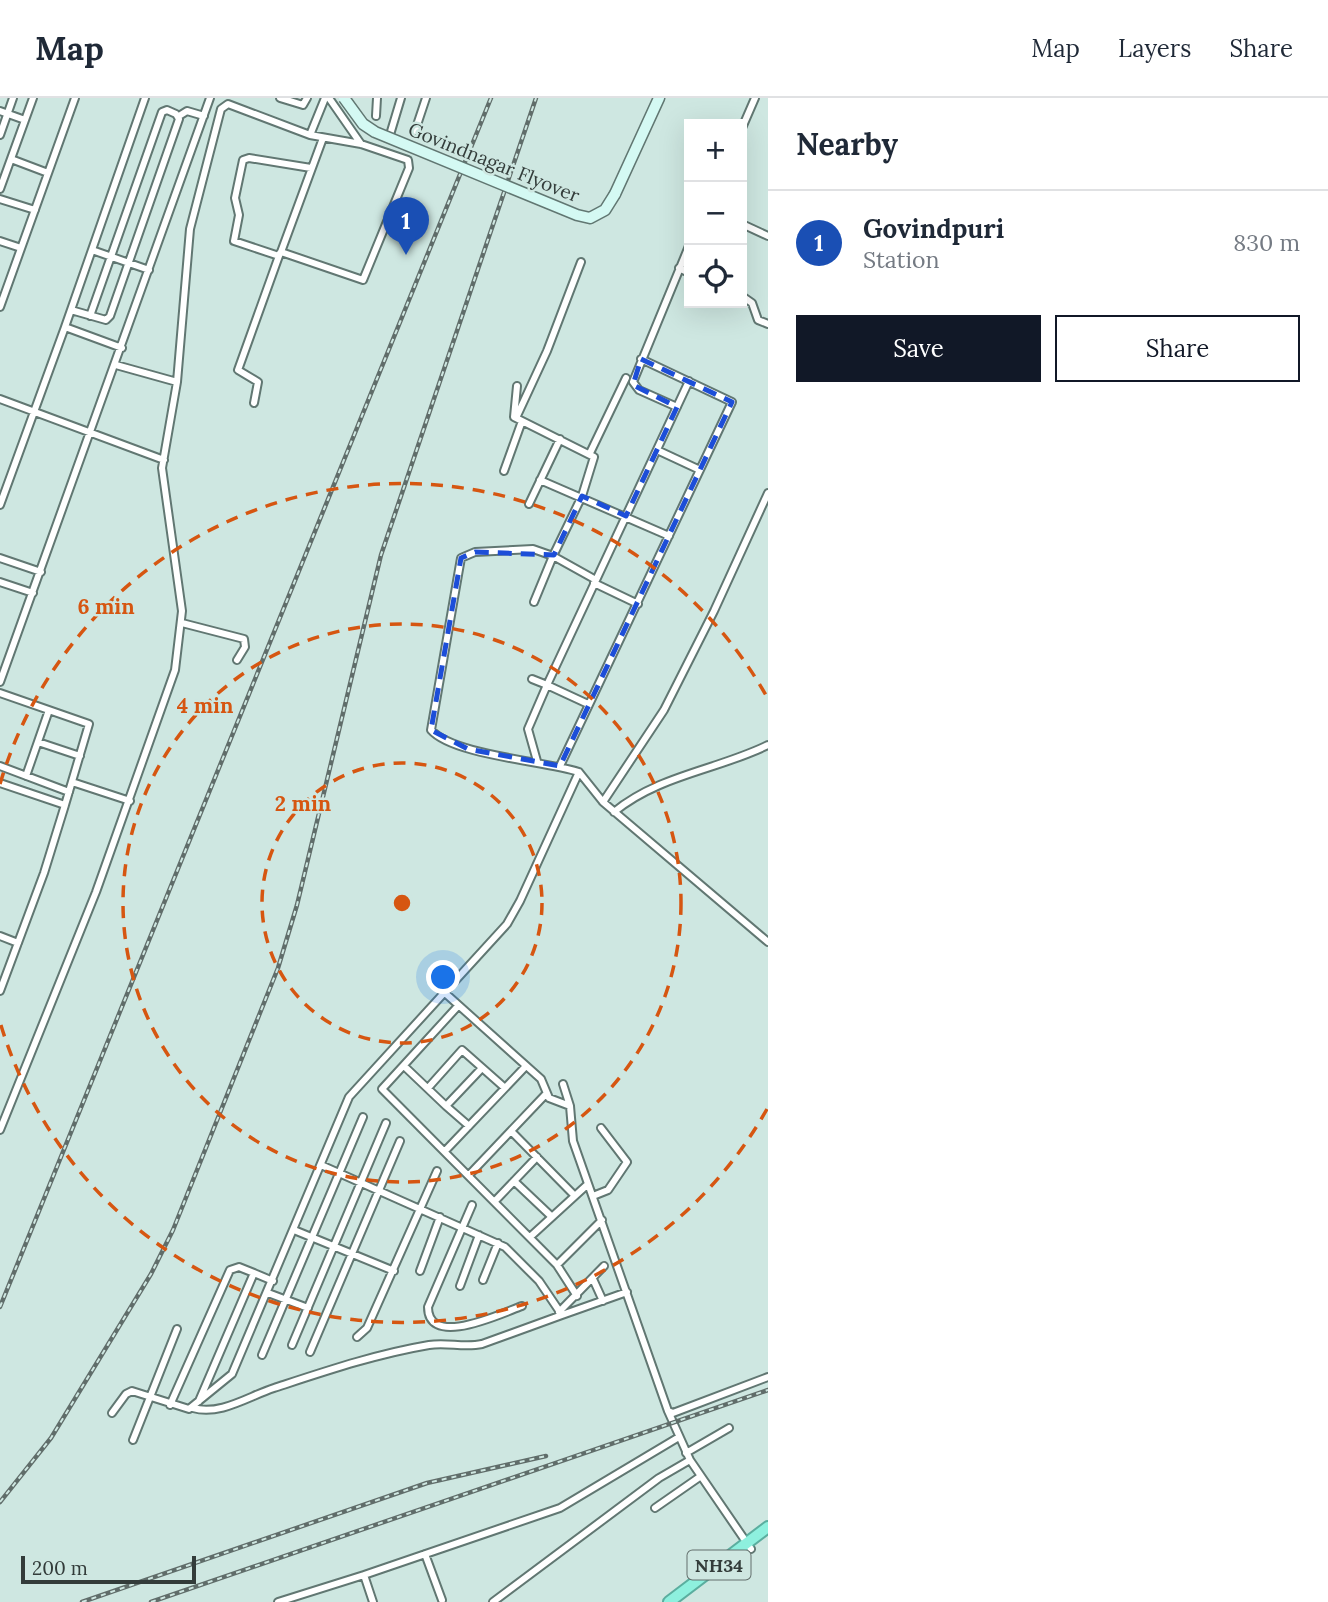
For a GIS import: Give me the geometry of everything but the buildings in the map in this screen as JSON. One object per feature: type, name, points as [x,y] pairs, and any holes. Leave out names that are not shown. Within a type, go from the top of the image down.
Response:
[{"type":"highway","name":"NH34","points":[[680,1602],[749,1546],[768,1527]]},
{"type":"highway","name":"NH34","points":[[669,1602],[749,1546],[768,1536]]},
{"type":"main road","name":"Govindnagar Flyover","points":[[344,98],[363,124],[389,138],[590,218],[605,210],[615,194],[659,98]]},
{"type":"street","points":[[0,135],[4,113],[13,98]]},
{"type":"street","points":[[0,189],[33,98]]},
{"type":"street","points":[[0,307],[75,98]]},
{"type":"street","points":[[0,505],[145,98]]},
{"type":"street","points":[[0,682],[116,365],[209,98],[310,135],[362,144],[404,157],[410,163],[365,279],[355,279],[234,241],[239,215],[235,198],[243,160],[247,157],[311,168]]},
{"type":"street","points":[[280,98],[303,105],[307,98]]},
{"type":"street","points":[[310,135],[327,98],[362,144]]},
{"type":"street","points":[[376,116],[377,98]]},
{"type":"street","points":[[389,138],[401,98]]},
{"type":"street","points":[[415,131],[426,98]]},
{"type":"street","points":[[746,119],[755,98]]},
{"type":"street","points":[[0,1130],[130,801],[173,680],[182,623],[176,563],[162,476],[177,382],[190,229],[224,105]]},
{"type":"street","points":[[90,316],[162,113],[167,110],[179,116]]},
{"type":"street","points":[[71,310],[109,318],[179,116],[190,111],[204,116]]},
{"type":"street","points":[[4,113],[25,120]]},
{"type":"street","points":[[254,403],[258,382],[238,370],[323,138]]},
{"type":"street","points":[[11,159],[48,173]]},
{"type":"street","points":[[0,199],[35,210]]},
{"type":"street","points":[[747,226],[768,236]]},
{"type":"street","points":[[0,241],[21,248]]},
{"type":"street","points":[[92,250],[149,270]]},
{"type":"street","points":[[677,407],[633,385],[641,359],[684,257]]},
{"type":"street","points":[[504,471],[519,419],[581,262]]},
{"type":"street","points":[[679,268],[684,270]]},
{"type":"street","points":[[747,300],[752,303],[758,320],[768,324]]},
{"type":"street","points":[[65,327],[122,348]]},
{"type":"street","points":[[560,766],[732,402],[641,359]]},
{"type":"street","points":[[116,365],[177,382]]},
{"type":"street","points":[[590,453],[626,378]]},
{"type":"street","points":[[537,761],[528,731],[689,381]]},
{"type":"street","points":[[517,386],[512,412],[519,419],[590,453],[594,461],[582,496],[534,602]]},
{"type":"street","points":[[0,399],[164,460]]},
{"type":"street","points":[[529,504],[560,439]]},
{"type":"street","points":[[657,450],[700,470]]},
{"type":"street","points":[[540,480],[669,536]]},
{"type":"street","points":[[603,802],[664,710],[714,611],[768,493]]},
{"type":"street","points":[[638,604],[553,556],[533,549],[475,552],[461,558],[430,725],[437,736],[457,745],[579,772],[614,812],[768,942]]},
{"type":"street","points":[[0,558],[41,572]]},
{"type":"street","points":[[0,582],[33,593]]},
{"type":"street","points":[[182,623],[242,638],[246,645],[237,660]]},
{"type":"street","points":[[532,679],[587,704]]},
{"type":"street","points":[[0,693],[89,724],[44,873],[0,991]]},
{"type":"street","points":[[26,776],[49,710]]},
{"type":"street","points":[[38,742],[80,756]]},
{"type":"street","points":[[614,812],[642,792],[671,778],[768,745]]},
{"type":"street","points":[[0,766],[69,792]]},
{"type":"street","points":[[112,1413],[129,1392],[185,1410],[195,1407],[234,1370],[352,1092],[445,993],[513,915],[579,772]]},
{"type":"street","points":[[72,782],[130,801]]},
{"type":"street","points":[[0,783],[65,805]]},
{"type":"street","points":[[0,936],[18,943]]},
{"type":"street","points":[[445,993],[544,1083],[546,1094],[551,1100],[570,1106]]},
{"type":"street","points":[[458,1006],[382,1090],[470,1175],[557,1265],[577,1297]]},
{"type":"street","points":[[428,1088],[462,1050],[505,1088]]},
{"type":"street","points":[[404,1066],[469,1126]]},
{"type":"street","points":[[445,1151],[526,1066]]},
{"type":"street","points":[[446,1106],[482,1068]]},
{"type":"street","points":[[563,1084],[570,1106],[573,1141],[668,1411],[688,1457],[749,1546]]},
{"type":"street","points":[[470,1175],[546,1094]]},
{"type":"street","points":[[262,1355],[363,1117]]},
{"type":"street","points":[[292,1345],[386,1123]]},
{"type":"street","points":[[593,1196],[608,1190],[627,1163],[601,1128]]},
{"type":"street","points":[[511,1130],[574,1195]]},
{"type":"street","points":[[310,1352],[400,1141]]},
{"type":"street","points":[[495,1201],[537,1157]]},
{"type":"street","points":[[321,1166],[498,1243],[517,1256],[535,1275],[561,1313]]},
{"type":"street","points":[[357,1337],[367,1328],[437,1171]]},
{"type":"street","points":[[514,1181],[552,1216]]},
{"type":"street","points":[[530,1237],[588,1184]]},
{"type":"street","points":[[472,1205],[428,1307],[428,1315],[437,1325],[454,1328],[522,1306]]},
{"type":"street","points":[[420,1271],[440,1217]]},
{"type":"street","points":[[557,1265],[603,1220]]},
{"type":"street","points":[[294,1230],[394,1271]]},
{"type":"street","points":[[460,1286],[479,1235]]},
{"type":"street","points":[[483,1280],[498,1243]]},
{"type":"street","points":[[561,1313],[604,1266]]},
{"type":"street","points":[[170,1405],[230,1270],[239,1267],[273,1281]]},
{"type":"street","points":[[195,1407],[254,1273]]},
{"type":"street","points":[[593,1279],[603,1301]]},
{"type":"street","points":[[268,1293],[308,1308]]},
{"type":"street","points":[[195,1407],[212,1411],[260,1392],[384,1353],[435,1344],[469,1347],[482,1344],[561,1313],[627,1293]]},
{"type":"street","points":[[133,1440],[177,1329]]},
{"type":"street","points":[[668,1411],[673,1413],[768,1377]]},
{"type":"street","points":[[493,1602],[729,1428]]},
{"type":"street","points":[[278,1602],[560,1508],[679,1437]]},
{"type":"street","points":[[655,1508],[701,1476]]},
{"type":"street","points":[[425,1553],[442,1600]]},
{"type":"street","points":[[364,1575],[373,1602]]},
{"type":"highlighted area","points":[[641,359],[732,402],[560,766],[468,749],[431,730],[461,558],[475,552],[554,555],[582,496],[626,516],[677,407],[633,385]]},
{"type":"railway","points":[[0,1307],[491,98]]},
{"type":"railway","points":[[0,1502],[51,1438],[151,1274],[173,1230],[278,968],[297,905],[381,555],[536,98]]},
{"type":"railway","points":[[151,1602],[768,1390]]},
{"type":"railway","points":[[82,1602],[427,1483],[546,1456]]},
{"type":"place","name":"Govindpuri","points":[[406,255]]}]
